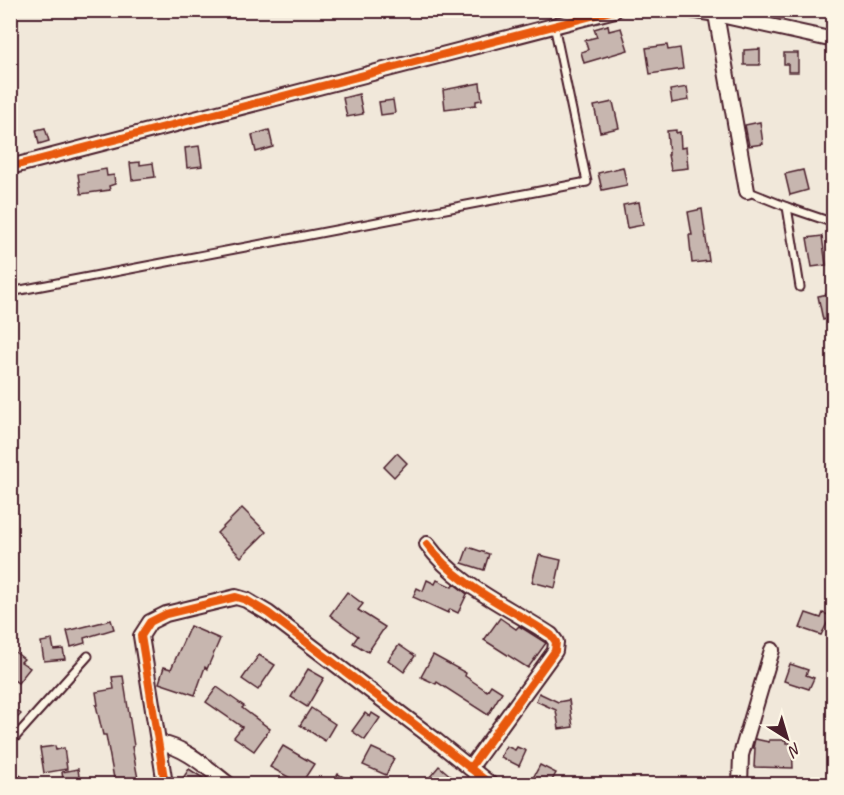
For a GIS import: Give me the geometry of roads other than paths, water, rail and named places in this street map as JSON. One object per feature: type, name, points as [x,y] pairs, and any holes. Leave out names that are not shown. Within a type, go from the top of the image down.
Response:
[{"type":"street","points":[[10,167],[615,10]]},
{"type":"street","points":[[691,10],[834,40]]},
{"type":"street","points":[[716,14],[747,191]]},
{"type":"street","points":[[427,544],[456,575],[551,635],[556,642],[555,651],[470,768]]},
{"type":"street","points":[[165,784],[141,636],[150,622],[166,614],[236,597],[268,613],[434,739],[489,784]]},
{"type":"street","points":[[740,784],[741,755],[772,650]]},
{"type":"street","points":[[160,743],[174,746],[189,755],[228,784]]},
{"type":"street","points":[[10,779],[18,784]]},
{"type":"lane","points":[[10,292],[587,182],[554,25]]},
{"type":"lane","points":[[747,191],[834,223]]},
{"type":"lane","points":[[787,207],[800,287]]},
{"type":"lane","points":[[10,743],[88,656]]}]
